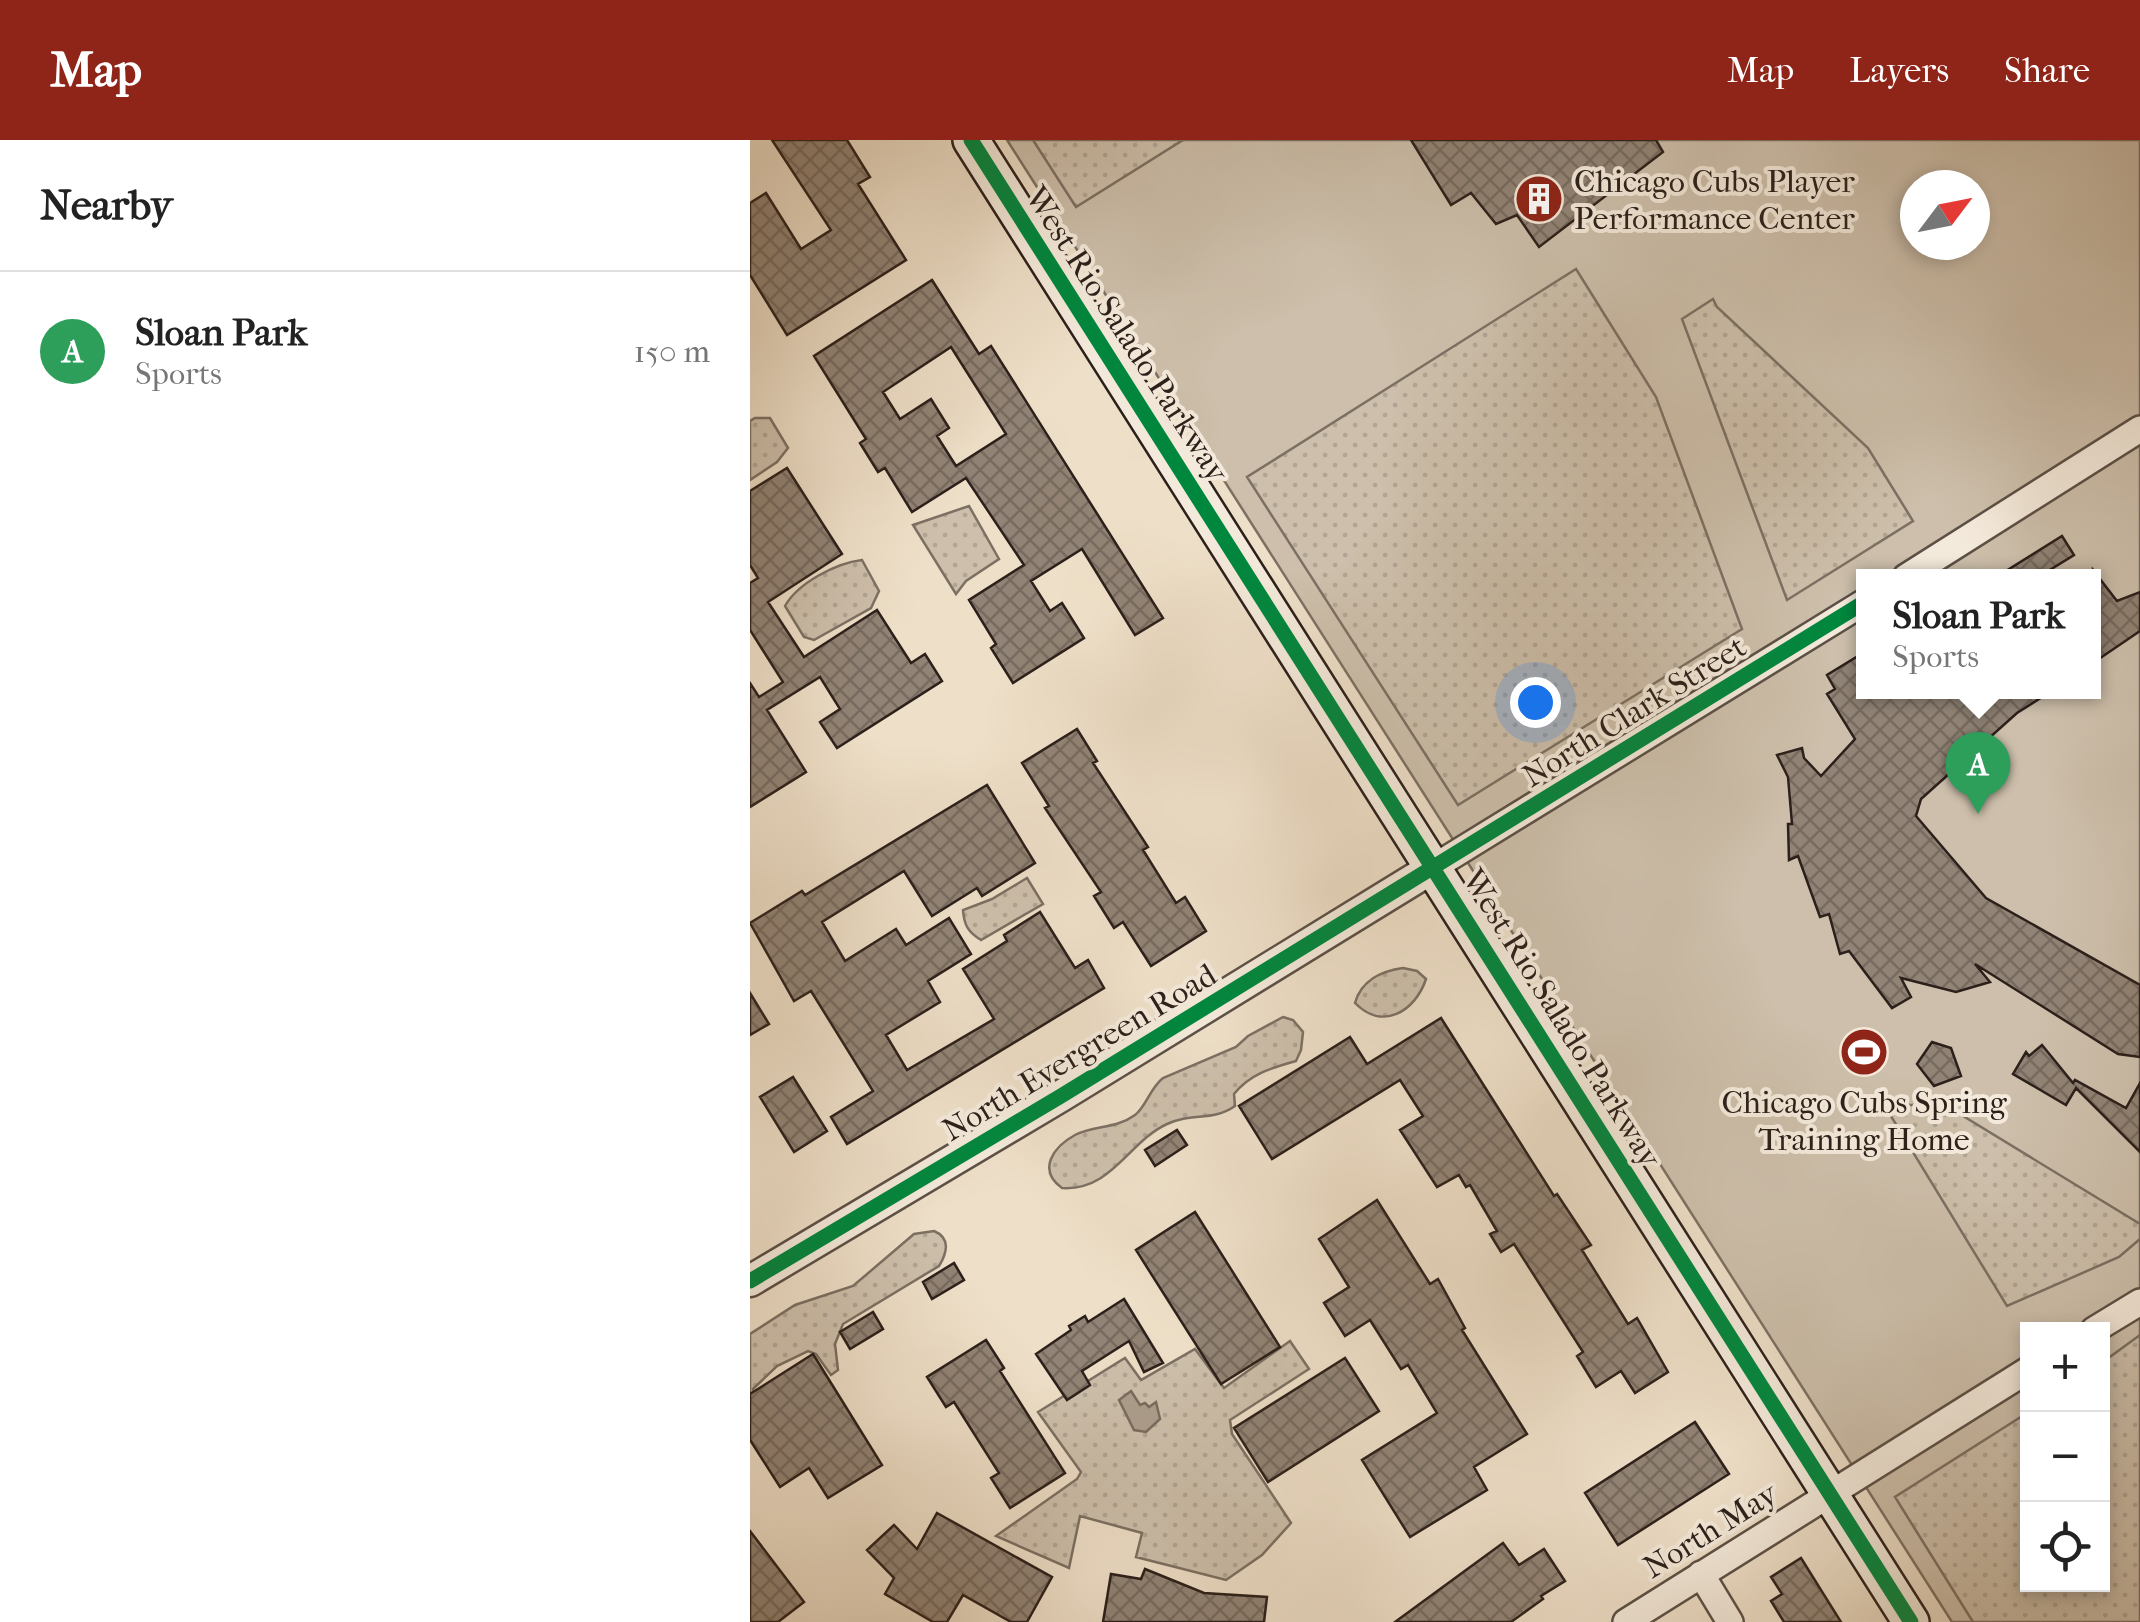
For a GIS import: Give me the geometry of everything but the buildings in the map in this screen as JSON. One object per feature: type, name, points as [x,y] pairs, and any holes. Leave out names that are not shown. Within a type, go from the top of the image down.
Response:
[{"type":"main road","name":"West Rio Salado Parkway","points":[[971,140],[1911,1622]]},
{"type":"street","points":[[1917,569],[2140,429]]},
{"type":"street","name":"North Clark Street","points":[[1434,867],[1856,607]]},
{"type":"street","name":"North Evergreen Road","points":[[750,1281],[1434,867]]},
{"type":"street","points":[[2107,1322],[2140,1302]]},
{"type":"street","name":"North May","points":[[1626,1622],[2020,1375]]},
{"type":"street","points":[[1700,1574],[1730,1622]]},
{"type":"shaded area","name":"Chicago Cubs Spring Training Home","points":[[1007,140],[2140,140],[2140,1622],[1952,1622]]},
{"type":"shaded area","points":[[1033,140],[1183,140],[1076,207]]},
{"type":"shaded area","points":[[1576,269],[1656,397],[1742,629],[1458,805],[1247,477]]},
{"type":"shaded area","points":[[1713,299],[1868,448],[1913,521],[1787,600],[1682,319]]},
{"type":"shaded area","points":[[770,418],[788,448],[777,462],[750,480],[750,421]]},
{"type":"shaded area","points":[[969,506],[999,559],[966,581],[956,594],[913,525]]},
{"type":"shaded area","points":[[862,560],[879,591],[871,608],[814,640],[804,637],[785,606],[791,598],[819,576]]},
{"type":"shaded area","points":[[1027,878],[1043,904],[981,940],[973,934],[963,910],[992,899]]},
{"type":"shaded area","points":[[1403,968],[1417,971],[1426,979],[1406,1008],[1396,1014],[1376,1016],[1355,1003],[1373,978]]},
{"type":"shaded area","points":[[1283,1017],[1293,1020],[1303,1032],[1296,1061],[1247,1081],[1234,1094],[1235,1106],[1218,1114],[1167,1124],[1094,1182],[1062,1188],[1054,1181],[1050,1174],[1051,1159],[1067,1140],[1128,1119],[1139,1112],[1163,1078],[1236,1047]]},
{"type":"shaded area","points":[[1890,1105],[1945,1105],[2140,1224],[2140,1239],[2119,1257],[2007,1306],[1889,1113]]},
{"type":"shaded area","points":[[934,1231],[946,1246],[939,1266],[843,1324],[835,1344],[838,1370],[831,1375],[816,1354],[808,1351],[777,1366],[753,1389],[768,1414],[750,1403],[750,1334],[795,1305],[853,1286],[914,1234]]},
{"type":"shaded area","points":[[2140,1335],[2140,1622],[1973,1622],[1895,1497],[2020,1417],[2020,1592],[2110,1592],[2110,1357]]},
{"type":"shaded area","points":[[1290,1341],[1309,1369],[1230,1420],[1232,1434],[1291,1523],[1262,1555],[1226,1580],[1136,1557],[1142,1533],[1080,1516],[1069,1568],[996,1536],[1077,1479],[1081,1472],[1038,1412],[1125,1358],[1141,1380],[1195,1349],[1224,1388]]},
{"type":"shaded area","points":[[1131,1391],[1140,1405],[1145,1403],[1149,1407],[1156,1402],[1160,1419],[1146,1432],[1134,1430],[1119,1400]]},
{"type":"cycle path","points":[[971,140],[1911,1622]]},
{"type":"cycle path","points":[[750,1281],[1061,1096],[1856,607]]},
{"type":"place","name":"Chicago Cubs Player Performance Center","points":[[1539,199]]},
{"type":"place","name":"Sloan Park","points":[[1978,814]]},
{"type":"place","name":"Chicago Cubs Spring Training Home","points":[[1864,1052]]}]
